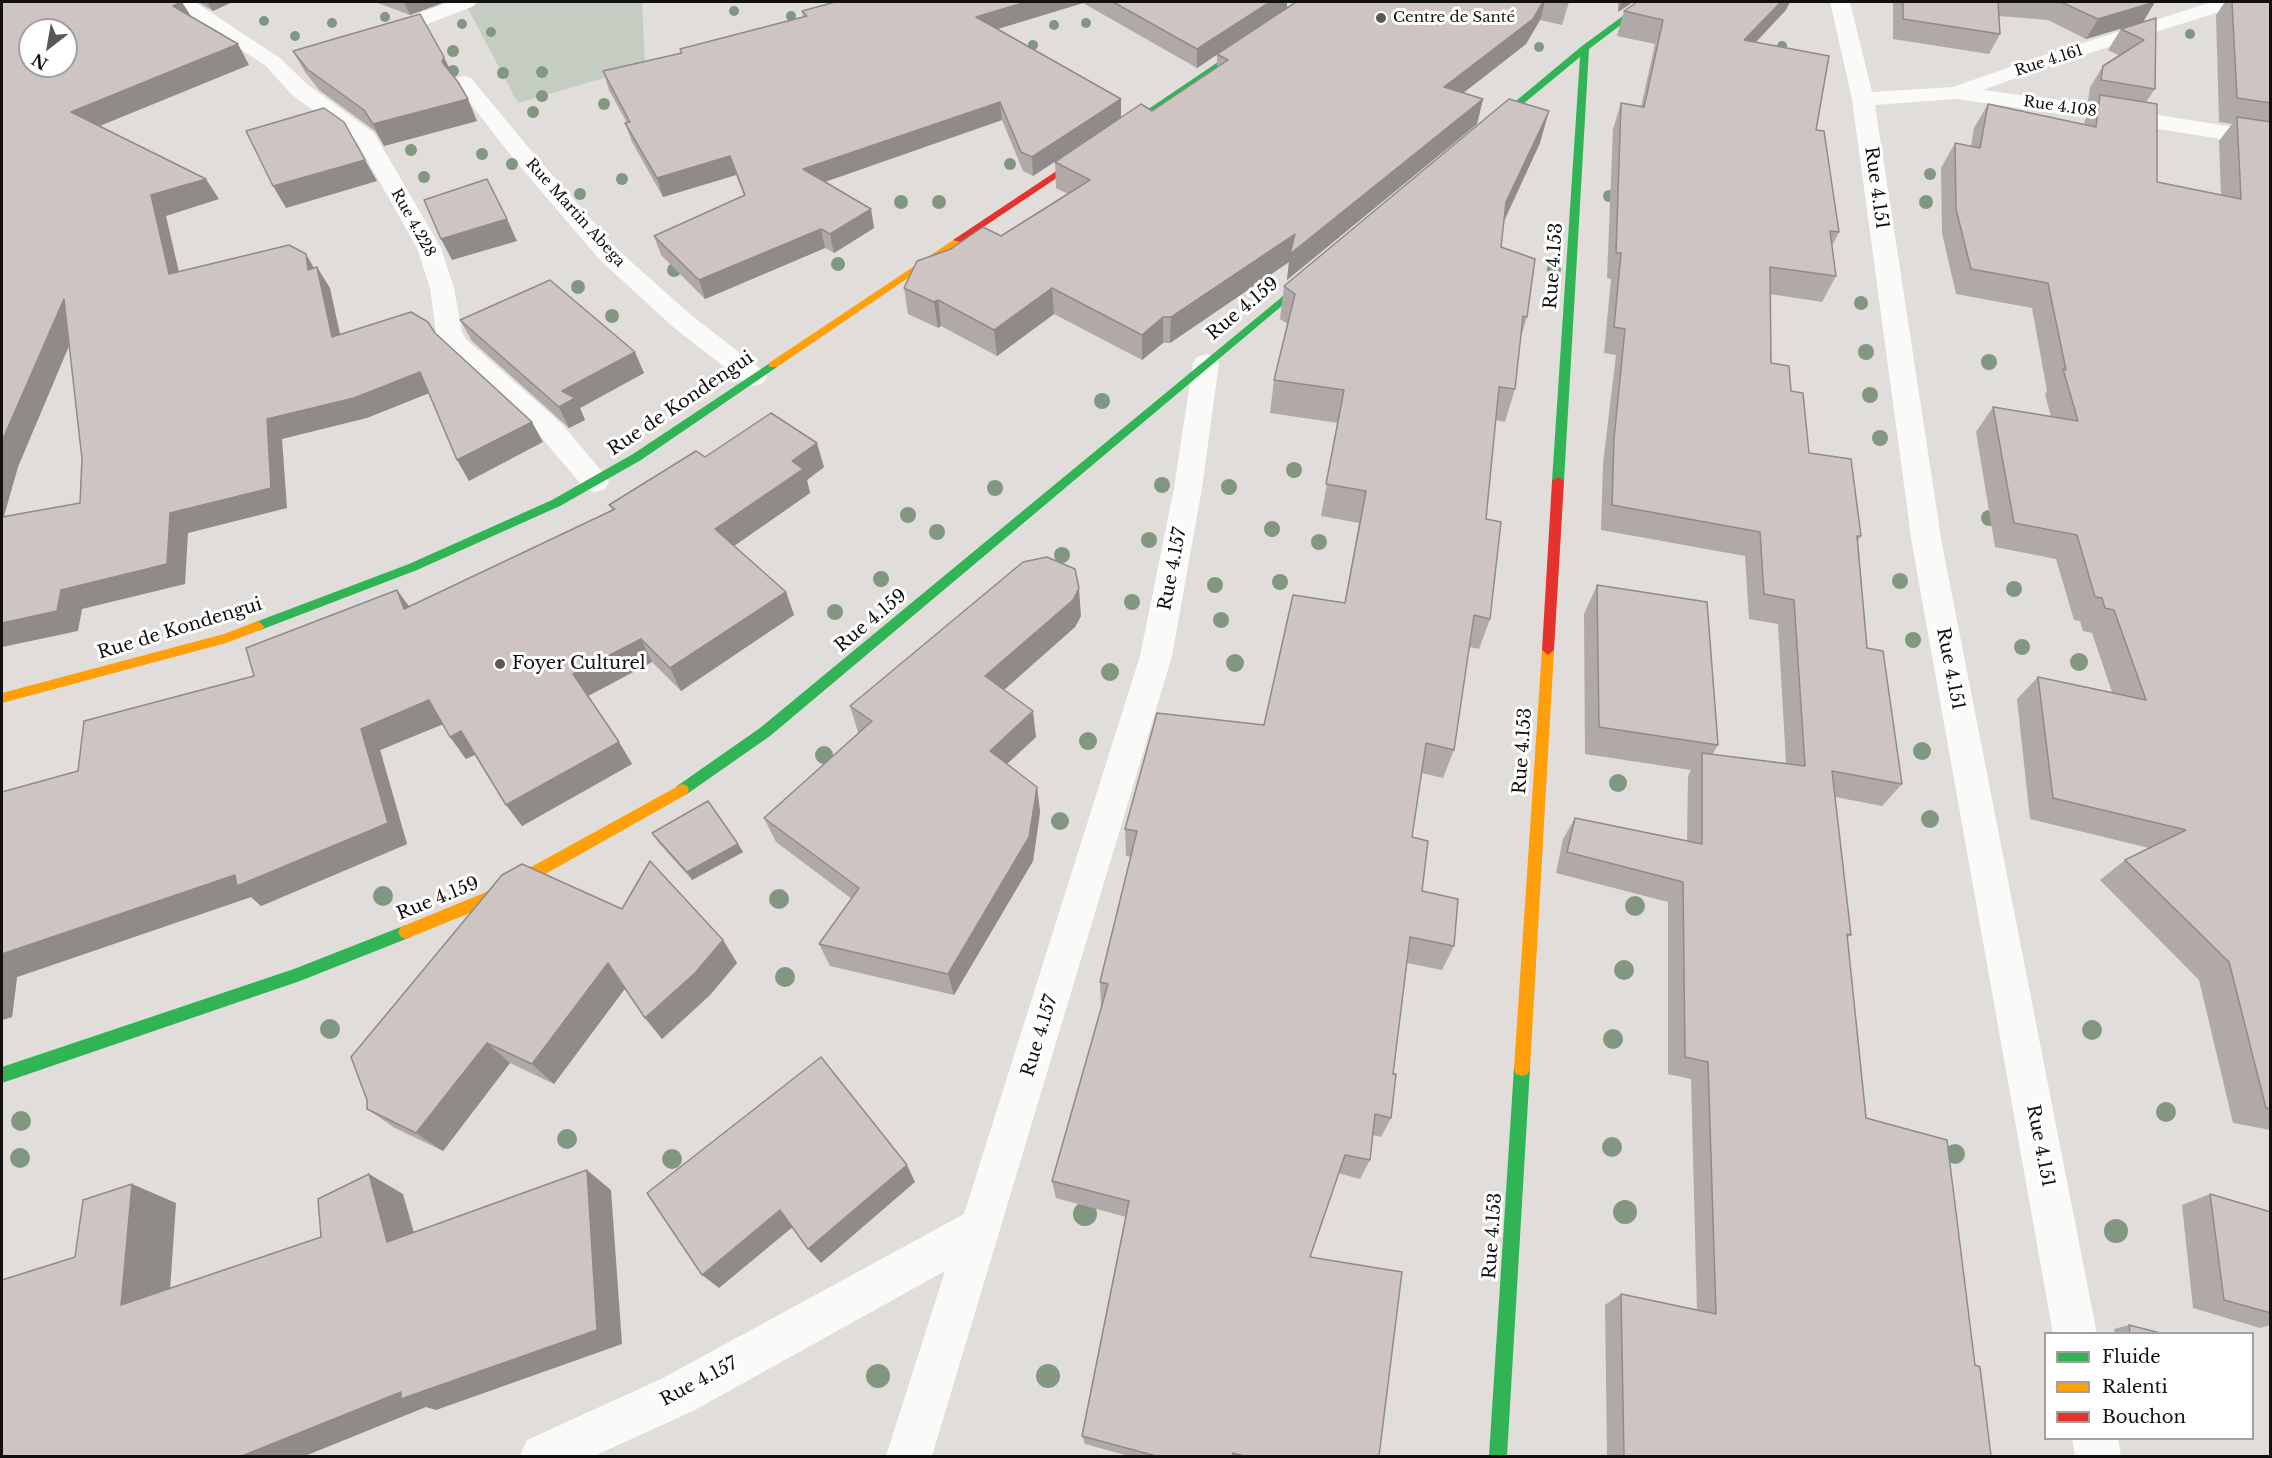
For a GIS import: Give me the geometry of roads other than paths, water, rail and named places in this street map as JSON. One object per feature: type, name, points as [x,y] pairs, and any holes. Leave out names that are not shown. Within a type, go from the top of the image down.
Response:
[{"type":"street","name":"Rue 4.228","points":[[182,2],[284,59],[300,90],[366,138],[429,248],[442,288],[449,333],[457,346],[552,431],[595,482]]},
{"type":"street","points":[[359,38],[413,23],[467,2]]},
{"type":"street","name":"Rue de Kondengui","points":[[2,698],[226,639],[413,567],[556,503],[638,457],[1312,2]]},
{"type":"street","points":[[1477,138],[1615,24],[1647,2]]},
{"type":"street","name":"Rue 4.151","points":[[1840,2],[1863,99],[1927,544],[2075,1332]]},
{"type":"street","name":"Rue 4.161","points":[[1863,99],[1956,93],[2042,62],[2231,2]]},
{"type":"street","name":"Rue 4.153","points":[[1498,1456],[1585,48]]},
{"type":"street","name":"Rue Martin Abega","points":[[464,82],[520,152],[608,254],[681,321],[754,377]]},
{"type":"street","name":"Rue 4.108","points":[[1956,93],[2097,112],[2271,141]]},
{"type":"street","name":"Rue 4.159","points":[[2,1075],[295,976],[489,898],[672,798],[765,732],[1323,266]]},
{"type":"street","name":"Rue 4.157","points":[[543,1456],[677,1395],[981,1228],[1156,656],[1188,488],[1206,363]]},
{"type":"street","points":[[909,1456],[981,1228]]},
{"type":"street","points":[[2095,1440],[2098,1456]]},
{"type":"place","name":"Centre de Santé","points":[[1381,18]]},
{"type":"place","name":"Foyer Culturel","points":[[500,664]]}]
